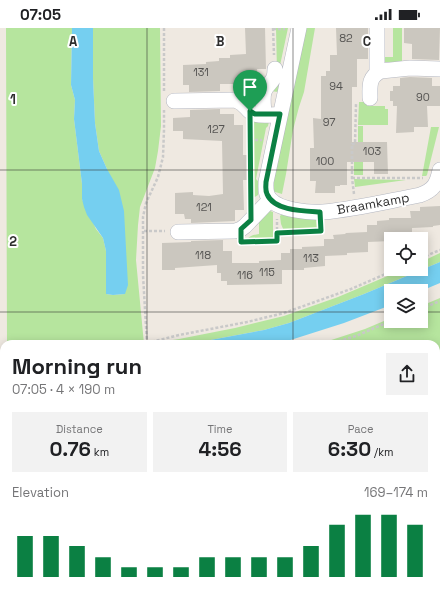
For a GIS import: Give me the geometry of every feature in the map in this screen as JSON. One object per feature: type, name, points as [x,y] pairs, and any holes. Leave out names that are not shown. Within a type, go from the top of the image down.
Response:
[{"type":"street","points":[[178,232],[235,231],[241,235],[245,226],[273,202],[266,192],[266,182],[299,28]]},
{"type":"street","points":[[370,98],[371,80],[376,73],[377,28]]},
{"type":"street","points":[[376,73],[385,70],[410,68],[440,69]]},
{"type":"street","points":[[264,115],[264,94],[274,78],[274,69]]},
{"type":"street","points":[[167,100],[235,100],[239,101],[255,114],[280,114]]},
{"type":"street","name":"Braamkamp","points":[[273,202],[285,208],[320,212],[356,207],[420,195],[430,190],[439,175]]},
{"type":"path","points":[[147,340],[143,276],[143,216],[146,202],[158,177],[162,157],[167,100],[164,28]]},
{"type":"path","points":[[274,28],[274,69]]},
{"type":"path","points":[[356,207],[352,178],[352,144],[355,144],[356,99],[370,98]]},
{"type":"path","points":[[250,111],[251,182]]},
{"type":"path","points":[[352,178],[420,177],[439,175]]},
{"type":"path","points":[[241,235],[277,241],[273,202]]},
{"type":"path","points":[[277,233],[321,231],[320,212]]},
{"type":"path","points":[[144,231],[178,232]]},
{"type":"path","points":[[428,255],[440,250]]},
{"type":"path","points":[[161,340],[284,313],[384,275]]},
{"type":"path","points":[[428,306],[440,301]]},
{"type":"path","points":[[342,340],[384,324]]},
{"type":"green space","points":[[6,28],[72,28],[71,85],[75,100],[74,119],[82,184],[82,199],[96,229],[103,238],[106,251],[106,294],[113,295],[125,294],[107,169],[99,151],[95,123],[93,28],[160,28],[161,126],[155,168],[140,207],[136,260],[144,340],[7,340]]},
{"type":"green space","points":[[276,28],[288,28],[279,70],[282,75],[278,92],[271,91],[277,72]]},
{"type":"green space","points":[[305,28],[315,28],[304,92],[293,130],[282,194],[272,191],[271,184]]},
{"type":"green space","points":[[393,28],[402,28],[402,62],[384,62],[384,57],[393,57]]},
{"type":"green space","points":[[359,102],[367,102],[367,106],[385,106],[385,109],[388,109],[388,125],[358,125]]},
{"type":"green space","points":[[252,121],[269,121],[266,128],[256,179],[259,182],[258,195],[253,198]]},
{"type":"green space","points":[[358,126],[363,126],[363,175],[354,175],[354,147],[358,146]]},
{"type":"green space","points":[[431,127],[439,127],[427,175],[422,176]]},
{"type":"green space","points":[[354,179],[406,180],[355,187]]},
{"type":"green space","points":[[267,210],[273,212],[273,239],[247,240],[251,236],[259,234],[259,218]]},
{"type":"green space","points":[[282,214],[316,217],[317,229],[284,231],[280,216]]},
{"type":"green space","points":[[440,253],[440,262],[428,267],[428,259]]},
{"type":"green space","points":[[388,276],[407,276],[289,323],[264,330],[210,340],[173,340],[235,328],[284,316],[338,297]]},
{"type":"green space","points":[[440,298],[440,340],[331,340],[384,321],[384,328],[428,328],[428,303]]},
{"type":"water","points":[[72,28],[93,28],[95,123],[99,151],[119,190],[124,211],[128,285],[125,294],[106,294],[106,251],[103,238],[87,215],[82,199],[82,184],[74,119],[75,100],[71,85]]},
{"type":"water","points":[[440,262],[440,283],[428,288],[428,284],[388,284],[407,276],[428,276],[428,267]]},
{"type":"water","points":[[384,286],[384,308],[344,323],[291,340],[210,340],[264,330],[289,323]]},
{"type":"building","points":[[245,28],[265,28],[266,69],[257,69],[257,86],[244,86],[244,84],[220,84],[220,91],[189,92],[189,85],[183,85],[183,65],[206,64],[206,62],[219,61],[219,58],[230,58],[230,55],[246,54]]},
{"type":"building","points":[[336,28],[368,28],[368,59],[357,59],[357,87],[352,87],[352,142],[387,142],[388,174],[374,174],[374,162],[347,162],[347,185],[335,186],[335,193],[315,193],[316,181],[310,181],[310,148],[314,148],[313,118],[321,119],[321,76],[326,76],[326,71],[330,71],[330,55],[337,55]]},
{"type":"building","points":[[404,28],[440,28],[439,60],[412,59],[412,44],[404,43]]},
{"type":"building","points":[[400,78],[432,78],[432,86],[440,86],[440,106],[427,106],[428,127],[414,127],[414,132],[396,133],[397,106],[393,106],[393,101],[390,101],[390,91],[393,91],[393,86],[400,86]]},
{"type":"building","points":[[220,109],[220,114],[234,114],[234,125],[243,125],[243,155],[249,155],[250,180],[243,180],[244,210],[235,210],[235,221],[191,223],[191,219],[185,219],[184,214],[175,214],[175,193],[193,192],[193,195],[209,196],[223,194],[222,141],[183,139],[183,131],[173,131],[173,118],[190,117],[190,110]]},
{"type":"building","points":[[440,206],[440,225],[433,227],[412,228],[412,232],[384,232],[384,241],[368,242],[368,252],[325,256],[325,266],[304,268],[304,270],[282,270],[282,284],[227,285],[227,281],[221,281],[221,273],[217,273],[217,265],[162,270],[162,243],[223,240],[223,251],[232,251],[232,263],[259,263],[259,261],[281,260],[281,253],[290,253],[290,249],[302,249],[302,247],[324,246],[324,239],[334,239],[333,235],[367,232],[367,225],[377,225],[377,221],[389,220],[389,218],[411,218],[410,211],[420,211],[420,207]]},
{"type":"route","points":[[250,111],[255,114],[280,114],[266,182],[267,195],[274,203],[285,208],[320,212],[321,231],[277,233],[277,241],[241,242],[241,229],[251,220],[250,111]]}]
